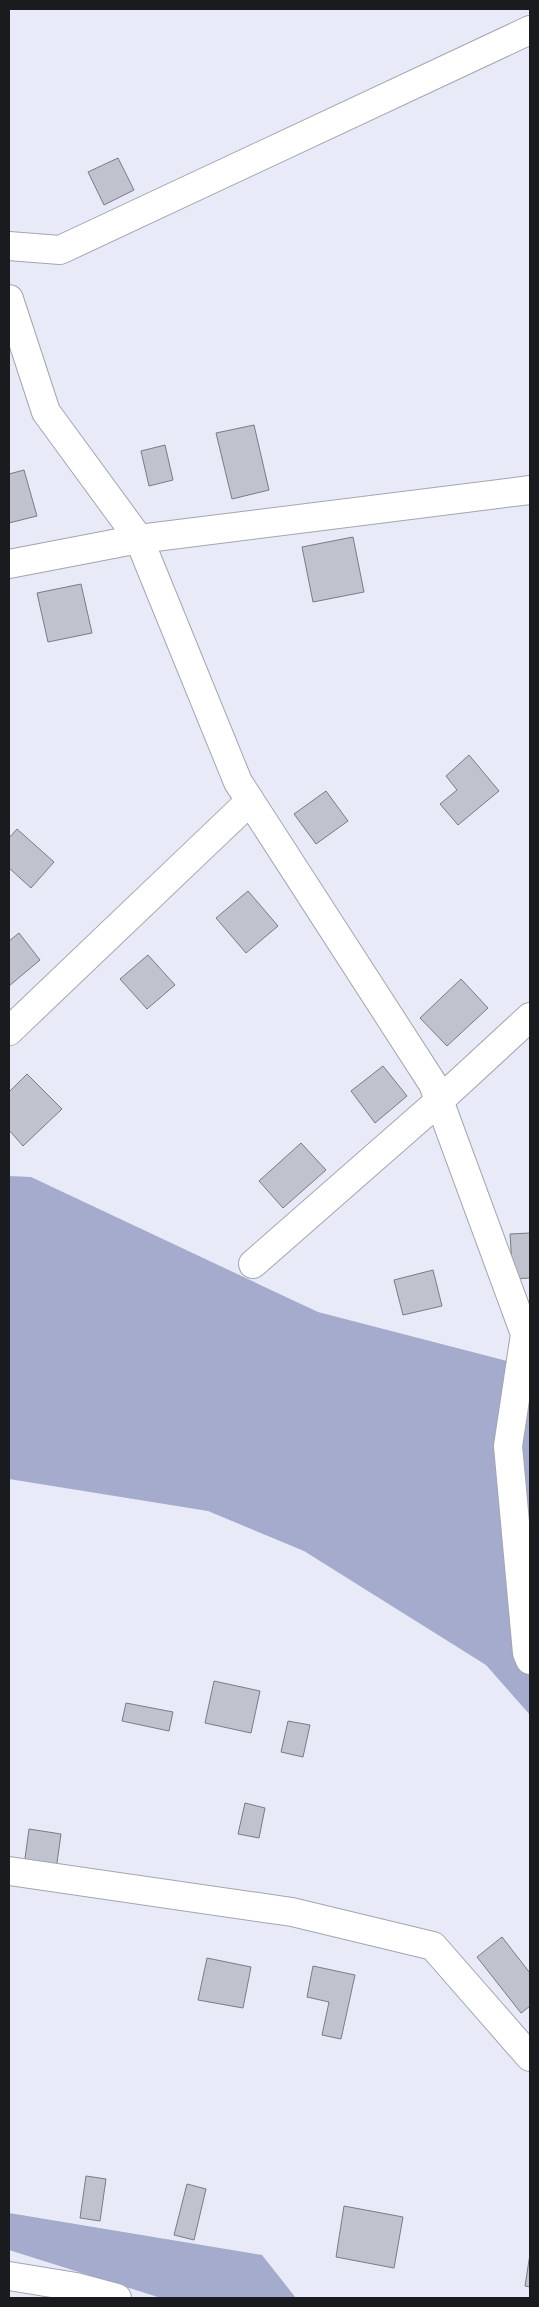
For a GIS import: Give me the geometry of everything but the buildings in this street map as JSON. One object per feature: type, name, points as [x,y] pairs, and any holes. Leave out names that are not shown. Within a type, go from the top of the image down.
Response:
[{"type":"street","points":[[9,246],[60,250],[530,30]]},
{"type":"street","points":[[9,299],[46,412],[139,539],[238,782],[433,1084],[525,1334],[508,1446],[527,1653],[530,1660]]},
{"type":"street","points":[[9,564],[139,539],[530,490]]},
{"type":"street","points":[[9,1031],[250,801]]},
{"type":"street","points":[[253,1264],[439,1101],[530,1017]]},
{"type":"street","points":[[9,1871],[292,1912],[433,1946],[530,2057]]},
{"type":"street","points":[[9,2276],[76,2287],[117,2298]]},
{"type":"shaded area","points":[[9,1176],[31,1177],[318,1312],[530,1367],[530,1715],[486,1665],[304,1551],[208,1511],[9,1479]]},
{"type":"shaded area","points":[[9,2213],[262,2255],[296,2298],[161,2298],[9,2250]]}]
